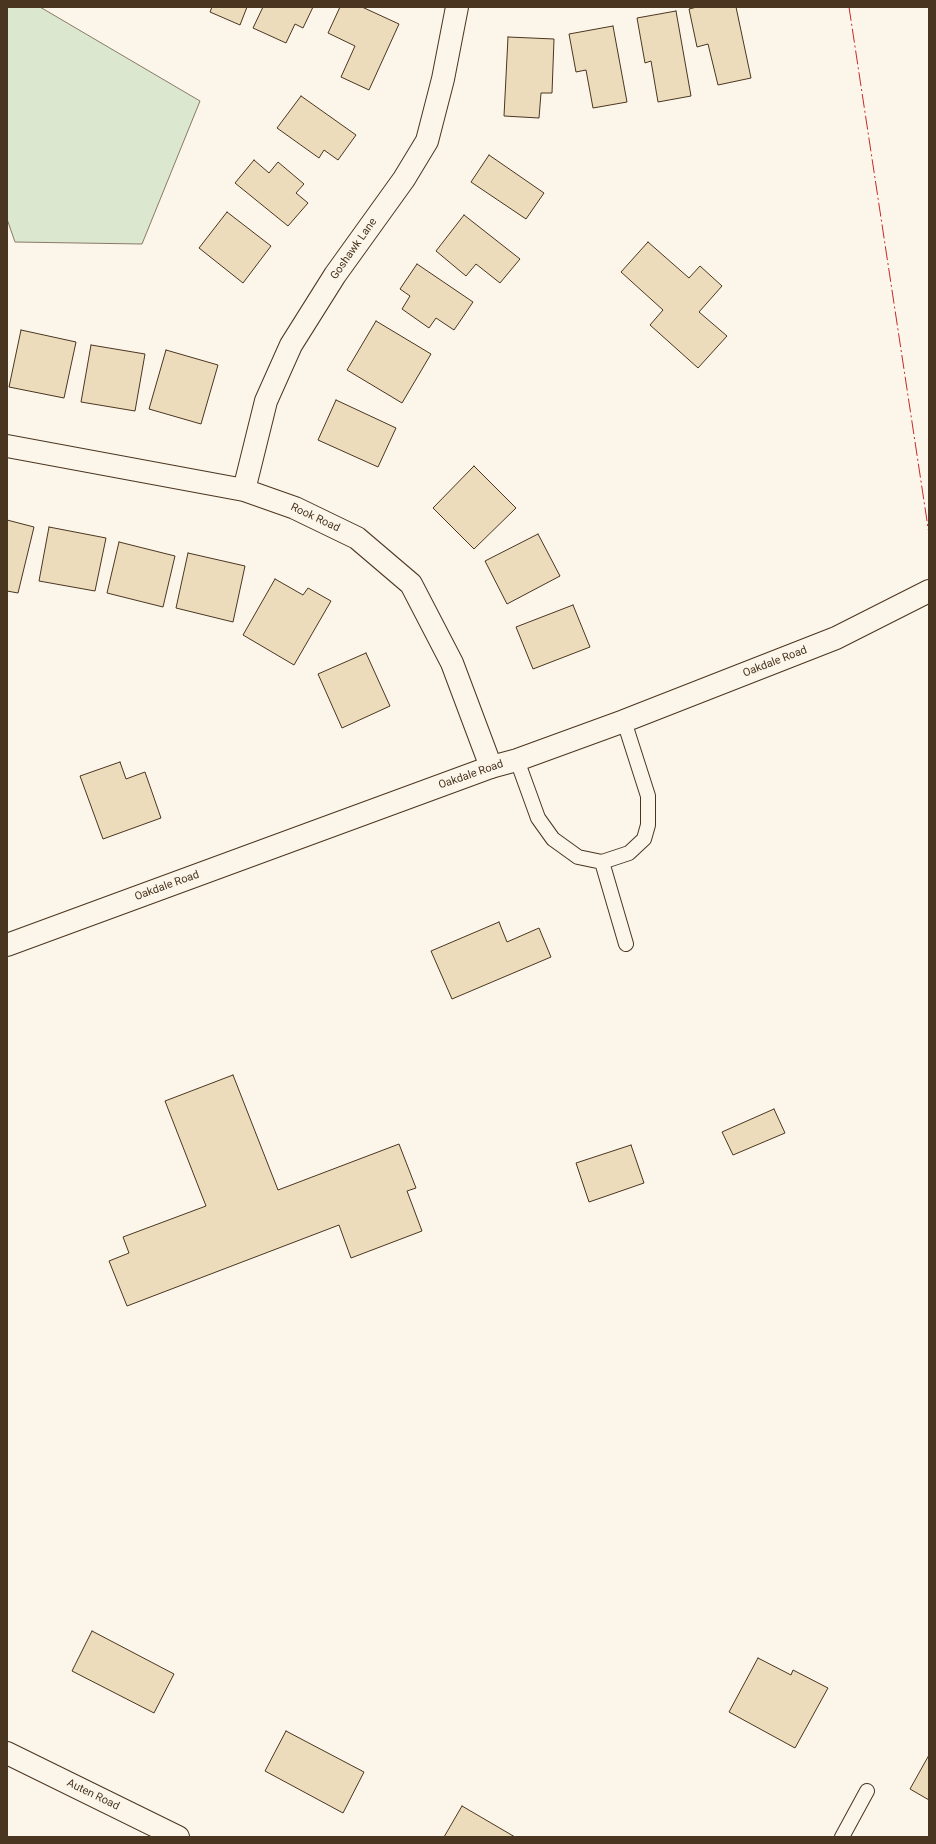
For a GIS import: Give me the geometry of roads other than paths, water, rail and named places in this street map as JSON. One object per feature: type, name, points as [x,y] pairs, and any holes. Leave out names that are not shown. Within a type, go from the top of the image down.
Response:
[{"type":"street","name":"Goshawk Lane","points":[[244,490],[266,401],[291,345],[336,275],[404,179],[427,141],[443,79],[457,7]]},
{"type":"street","name":"Rook Road","points":[[7,446],[244,490],[295,508],[357,538],[411,584],[452,662],[490,767]]},
{"type":"street","name":"Oakdale Road","points":[[7,945],[490,767],[516,760],[624,721],[836,638],[929,591]]},
{"type":"street","name":"Auten Road","points":[[7,1753],[178,1837]]},
{"type":"lane","points":[[516,760],[538,818],[553,839],[578,857],[602,862],[629,853],[644,839],[648,825],[648,796],[624,721]]},
{"type":"lane","points":[[602,862],[626,944]]},
{"type":"lane","points":[[842,1837],[867,1791]]}]
